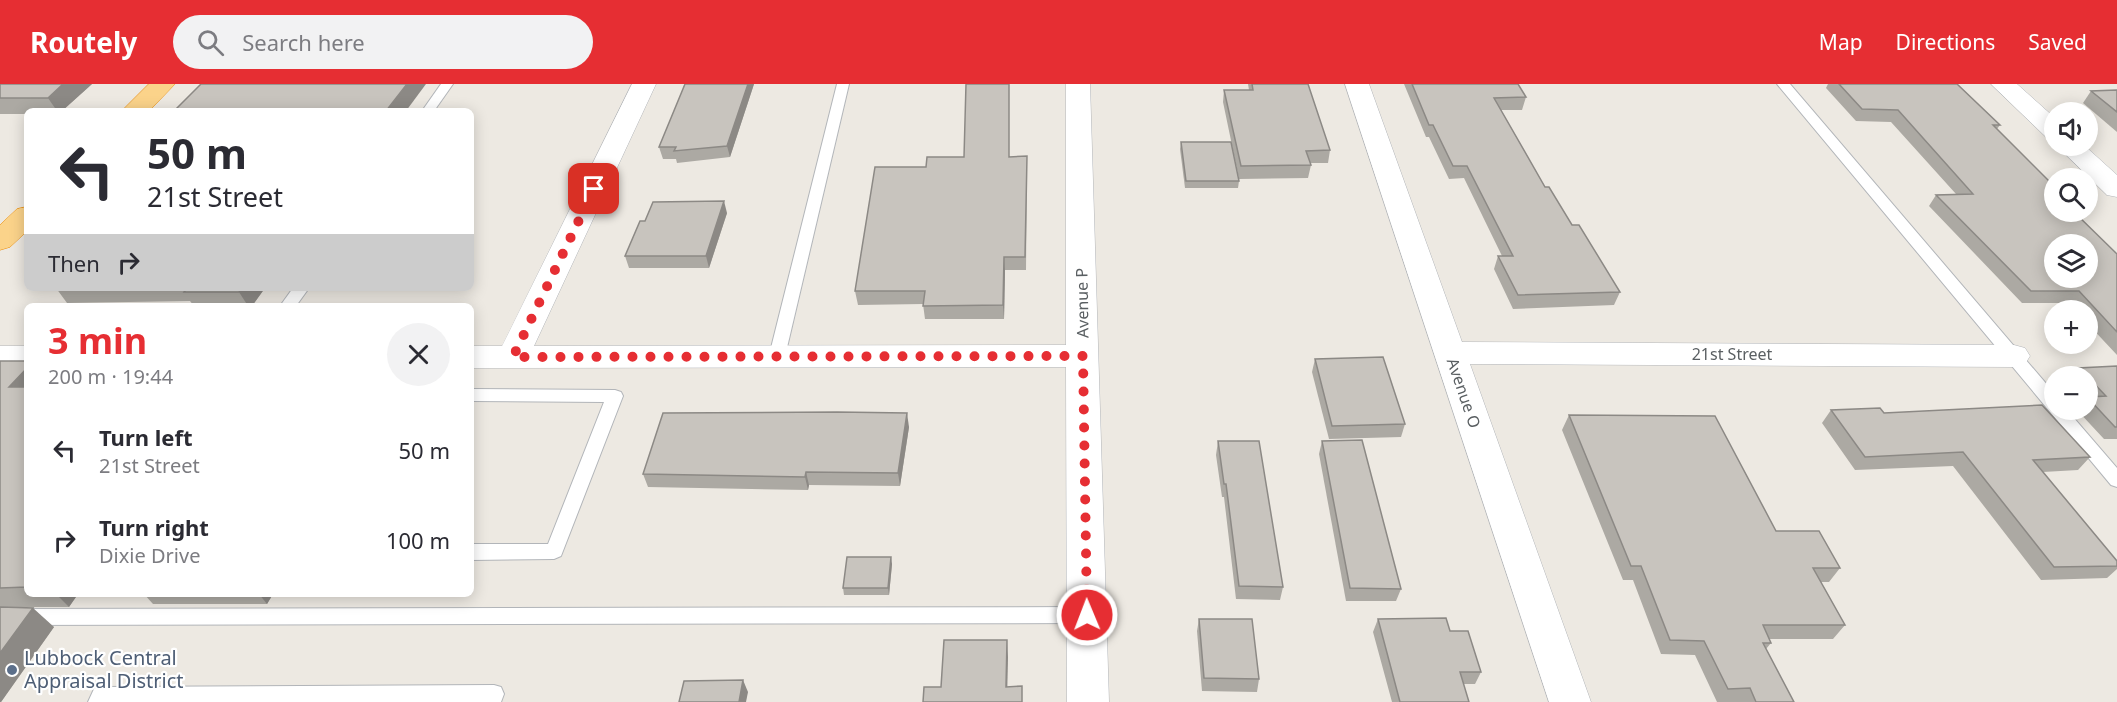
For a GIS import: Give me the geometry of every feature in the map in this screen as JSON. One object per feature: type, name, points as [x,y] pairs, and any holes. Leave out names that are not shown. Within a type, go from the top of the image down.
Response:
[{"type":"highway","points":[[138,108],[163,84]]},
{"type":"highway","points":[[0,241],[24,218]]},
{"type":"street","points":[[513,357],[644,84]]},
{"type":"street","name":"Avenue P","points":[[1078,84],[1088,702]]},
{"type":"street","name":"Avenue O","points":[[1357,84],[1570,702]]},
{"type":"street","points":[[2003,84],[2044,122]]},
{"type":"street","points":[[2081,156],[2117,189]]},
{"type":"street","name":"21st Street","points":[[1451,353],[2014,356]]},
{"type":"street","points":[[474,357],[1083,356]]},
{"type":"street","points":[[0,357],[24,357]]},
{"type":"lane","points":[[430,108],[447,84]]},
{"type":"lane","points":[[777,356],[843,84]]},
{"type":"lane","points":[[1783,84],[2044,392]]},
{"type":"lane","points":[[474,395],[615,396],[554,550],[474,552]]},
{"type":"lane","points":[[2066,420],[2117,480]]},
{"type":"lane","points":[[0,616],[1087,615]]},
{"type":"lane","points":[[98,702],[101,696],[494,694],[491,702]]},
{"type":"building","points":[[0,84],[63,84],[48,98],[0,98]]},
{"type":"building","points":[[201,84],[407,84],[388,108],[177,108]]},
{"type":"building","points":[[685,84],[748,84],[727,146],[674,151],[676,147],[659,147]]},
{"type":"building","points":[[966,84],[1009,84],[1009,157],[1027,156],[1025,257],[1004,257],[1003,305],[923,306],[925,291],[855,291],[875,167],[926,167],[927,157],[964,157]]},
{"type":"building","points":[[1252,84],[1308,84],[1330,150],[1306,151],[1311,165],[1241,166],[1224,90],[1253,90]]},
{"type":"building","points":[[1412,84],[1518,84],[1526,97],[1494,98],[1545,187],[1549,187],[1572,225],[1579,225],[1620,292],[1518,295],[1498,256],[1513,256],[1467,166],[1453,166],[1433,125],[1429,125]]},
{"type":"building","points":[[1839,84],[1957,84],[2000,125],[1993,125],[2044,176],[2044,222],[2084,222],[2097,234],[2044,234],[2044,288],[2098,288],[2098,235],[2117,254],[2117,332],[2098,312],[2098,300],[2087,300],[2079,291],[2031,291],[1936,195],[1973,194],[1898,110],[1862,109]]},
{"type":"building","points":[[2117,90],[2117,112],[2091,91]]},
{"type":"building","points":[[1181,142],[1231,142],[1239,181],[1186,181]]},
{"type":"building","points":[[724,201],[706,256],[625,256],[640,221],[645,221],[653,202]]},
{"type":"building","points":[[185,291],[240,291],[239,292]]},
{"type":"building","points":[[1383,357],[1405,424],[1332,426],[1315,359]]},
{"type":"building","points":[[0,361],[24,361],[24,371],[9,387],[24,387],[24,587],[0,588]]},
{"type":"building","points":[[2117,366],[2117,427],[2098,409],[2098,396],[2106,396],[2098,388],[2098,367]]},
{"type":"building","points":[[2042,405],[2044,420],[2056,420],[2090,457],[2033,460],[2117,561],[2117,566],[2054,567],[1963,452],[1865,457],[1831,410],[1880,408],[1884,413]]},
{"type":"building","points":[[663,413],[907,413],[898,473],[806,472],[805,477],[643,474]]},
{"type":"building","points":[[1569,415],[1715,416],[1776,531],[1819,531],[1840,568],[1813,568],[1845,625],[1763,625],[1771,643],[1763,643],[1794,702],[1756,702],[1750,688],[1728,689],[1704,641],[1670,640],[1641,566],[1631,566]]},
{"type":"building","points":[[1362,440],[1401,589],[1350,588],[1322,441]]},
{"type":"building","points":[[1218,441],[1259,441],[1283,587],[1239,586]]},
{"type":"building","points":[[847,557],[891,557],[888,588],[843,588]]},
{"type":"building","points":[[0,607],[33,608],[0,653]]},
{"type":"building","points":[[1446,618],[1450,631],[1468,631],[1481,672],[1460,672],[1469,702],[1400,702],[1378,619]]},
{"type":"building","points":[[1199,619],[1252,619],[1259,679],[1204,678]]},
{"type":"building","points":[[944,640],[1007,640],[1006,687],[1022,686],[1022,702],[923,702],[924,687],[941,687]]},
{"type":"building","points":[[743,680],[739,702],[679,702],[684,681]]},
{"type":"place","name":"Lubbock Central Appraisal District","points":[[12,670]]},
{"type":"route","points":[[594,189],[513,357],[1083,356],[1087,615]]}]
